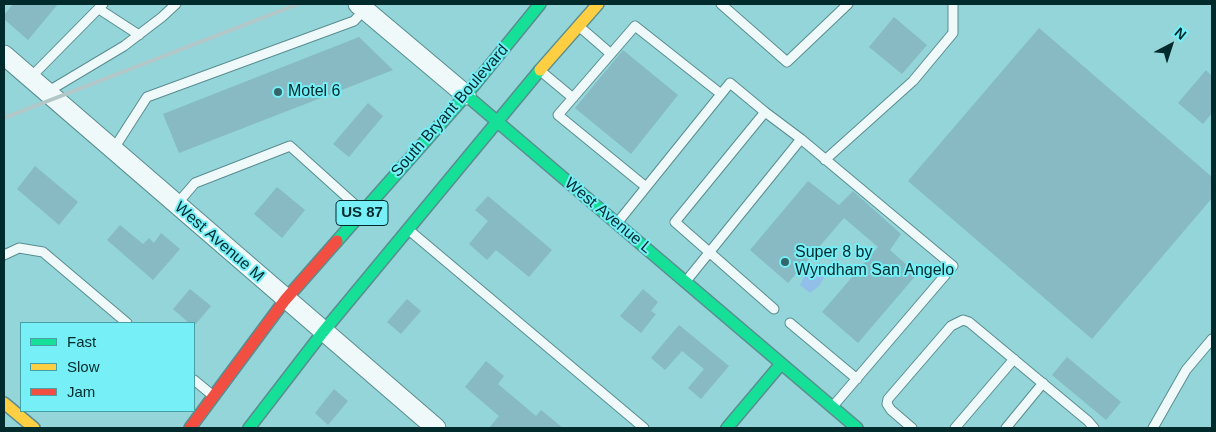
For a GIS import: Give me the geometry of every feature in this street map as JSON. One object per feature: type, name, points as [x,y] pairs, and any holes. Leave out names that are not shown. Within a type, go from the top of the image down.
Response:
[{"type":"main road","name":"South Bryant Boulevard","points":[[190,428],[285,300],[466,95],[540,4]]},
{"type":"main road","name":"US 87","points":[[249,428],[323,332],[496,121],[598,4]]},
{"type":"main road","name":"West Avenue L","points":[[466,95],[857,428]]},
{"type":"main road","points":[[728,428],[781,364]]},
{"type":"main road","points":[[4,403],[34,428]]},
{"type":"street","name":"West Avenue L","points":[[362,7],[466,95]]},
{"type":"street","name":"West Avenue M","points":[[4,55],[285,300],[436,428]]},
{"type":"lane","points":[[46,92],[124,46],[176,4]]},
{"type":"lane","points":[[722,4],[787,62],[848,4]]},
{"type":"lane","points":[[825,160],[913,82],[948,40],[953,33],[953,4]]},
{"type":"lane","points":[[30,78],[101,6],[139,35]]},
{"type":"lane","points":[[113,150],[147,97],[354,21],[362,7]]},
{"type":"lane","points":[[646,187],[558,115],[635,26],[721,94]]},
{"type":"lane","points":[[578,27],[611,54]]},
{"type":"lane","points":[[540,71],[573,98]]},
{"type":"lane","points":[[616,224],[730,83],[801,139],[952,266],[832,407]]},
{"type":"lane","points":[[765,112],[675,222],[708,254],[774,309]]},
{"type":"lane","points":[[685,282],[801,139]]},
{"type":"lane","points":[[176,205],[195,183],[290,146],[363,212]]},
{"type":"lane","points":[[408,230],[644,428]]},
{"type":"lane","points":[[4,255],[19,248],[43,252],[126,322]]},
{"type":"lane","points":[[912,428],[891,410],[887,404],[888,399],[951,326],[958,321],[969,322],[1094,428]]},
{"type":"lane","points":[[790,323],[857,379]]},
{"type":"lane","points":[[1153,428],[1186,370],[1212,339]]},
{"type":"lane","points":[[955,428],[1014,359]]},
{"type":"lane","points":[[195,381],[214,396]]},
{"type":"lane","points":[[1006,428],[1043,383]]},
{"type":"water","points":[[815,265],[826,274],[819,286],[810,293],[800,285],[806,273]]},
{"type":"building","points":[[13,4],[58,4],[28,40],[4,19],[4,15]]},
{"type":"building","points":[[894,17],[927,45],[902,74],[869,47]]},
{"type":"building","points":[[1039,28],[1212,177],[1212,198],[1092,339],[908,181]]},
{"type":"building","points":[[359,37],[393,70],[179,153],[163,114]]},
{"type":"building","points":[[623,50],[678,95],[631,154],[575,108]]},
{"type":"building","points":[[1206,70],[1212,76],[1212,113],[1203,124],[1178,103]]},
{"type":"building","points":[[368,103],[383,116],[349,157],[333,144]]},
{"type":"building","points":[[35,166],[78,202],[59,225],[17,189]]},
{"type":"building","name":"Super 8 by Wyndham San Angelo","points":[[808,181],[839,205],[853,191],[901,234],[890,250],[917,274],[858,343],[822,312],[878,247],[844,218],[788,283],[750,250]]},
{"type":"building","points":[[277,187],[305,210],[282,238],[254,214]]},
{"type":"building","points":[[488,196],[552,250],[529,277],[496,250],[487,260],[469,244],[488,221],[475,210]]},
{"type":"building","points":[[120,225],[143,244],[149,238],[154,243],[161,233],[180,249],[153,280],[107,240]]},
{"type":"building","points":[[190,289],[211,306],[195,325],[195,322],[188,322],[173,309]]},
{"type":"building","points":[[643,289],[658,302],[651,311],[656,314],[641,333],[620,316]]},
{"type":"building","points":[[407,299],[421,311],[401,334],[387,322]]},
{"type":"building","points":[[679,325],[729,366],[701,399],[688,388],[704,369],[682,351],[665,370],[651,358]]},
{"type":"building","points":[[1067,357],[1121,402],[1106,420],[1052,375]]},
{"type":"building","points":[[486,361],[504,376],[498,384],[536,416],[541,410],[563,428],[489,428],[499,416],[465,387]]},
{"type":"building","points":[[334,389],[348,401],[328,425],[315,413]]},
{"type":"railway","points":[[4,118],[298,4]]},
{"type":"traffic: fast","points":[[337,241],[466,95],[540,4]]},
{"type":"traffic: fast","points":[[249,428],[323,332],[540,70]]},
{"type":"traffic: fast","points":[[466,95],[857,428]]},
{"type":"traffic: fast","points":[[727,428],[781,364]]},
{"type":"traffic: slow","points":[[540,70],[598,4]]},
{"type":"traffic: slow","points":[[4,403],[34,428]]},
{"type":"traffic: jam","points":[[190,428],[285,300],[337,241]]},
{"type":"place","name":"Motel 6","points":[[278,92]]},
{"type":"place","name":"Super 8 by Wyndham San Angelo","points":[[785,262]]}]
